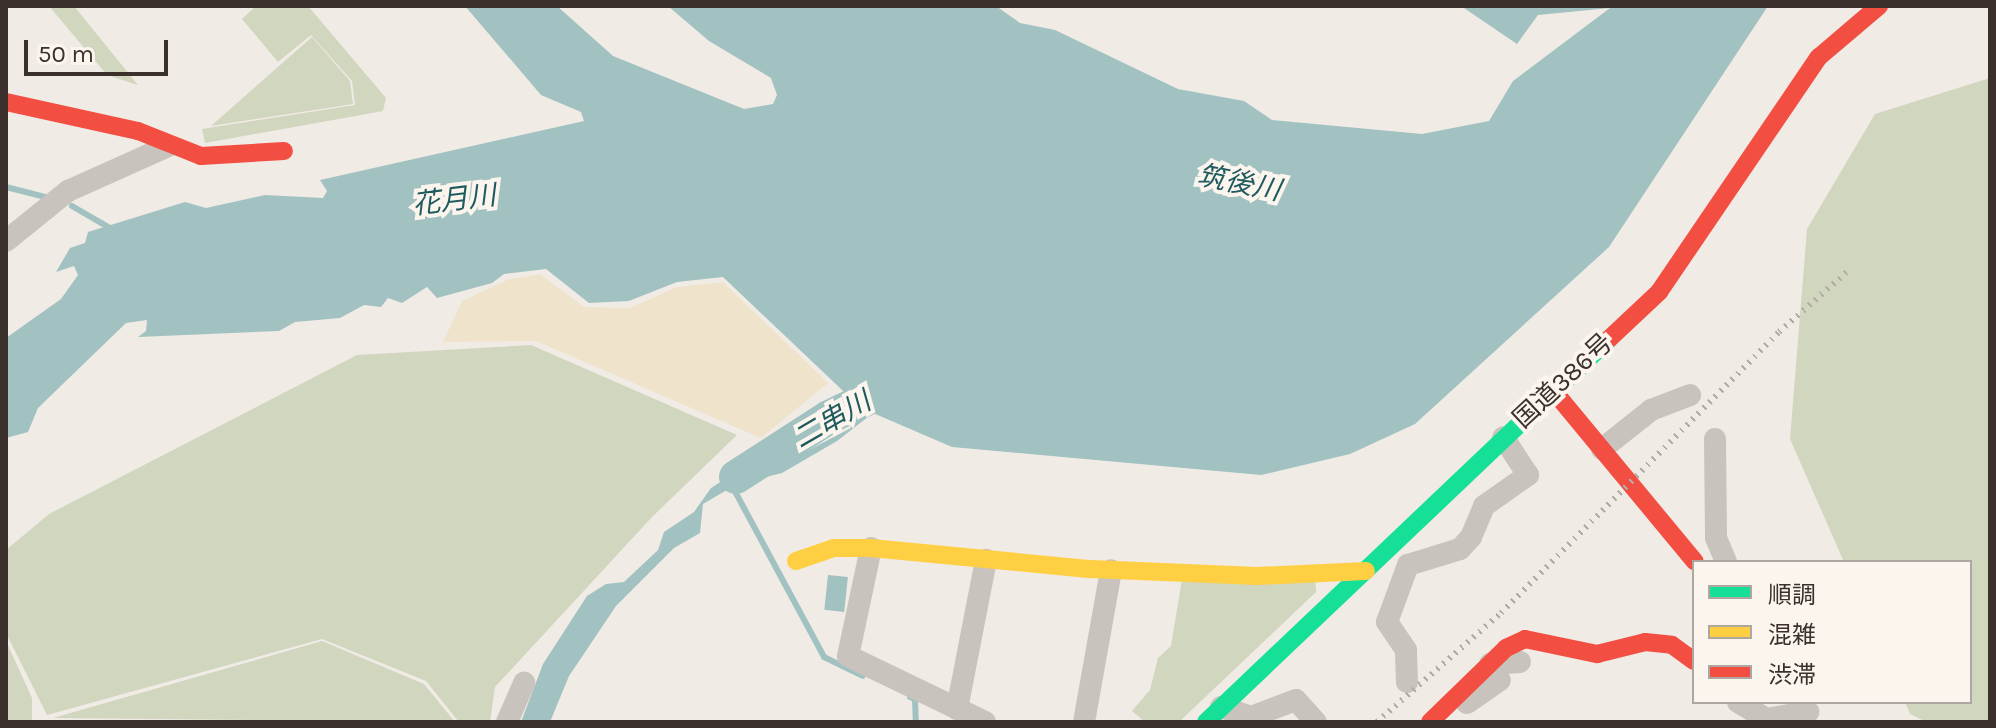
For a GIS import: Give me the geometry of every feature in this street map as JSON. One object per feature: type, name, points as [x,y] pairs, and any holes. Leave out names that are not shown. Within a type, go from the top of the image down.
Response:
[{"type":"main road","name":"国道386号","points":[[1214,715],[1552,389],[1659,292],[1819,57],[1879,6]]},
{"type":"main road","points":[[6,102],[138,131],[168,146],[201,156],[284,151]]},
{"type":"main road","points":[[1552,389],[1693,560]]},
{"type":"main road","points":[[796,561],[834,548],[871,548],[1111,570],[1257,576],[1366,571]]},
{"type":"main road","points":[[1495,672],[1525,639],[1597,654],[1645,642],[1672,645],[1692,660]]},
{"type":"street","points":[[6,241],[68,191],[168,146]]},
{"type":"street","points":[[1602,449],[1651,410],[1690,395]]},
{"type":"street","points":[[1407,682],[1406,650],[1387,622],[1408,565],[1460,549],[1484,506],[1528,475],[1503,437]]},
{"type":"street","points":[[1715,439],[1716,538],[1725,560]]},
{"type":"street","points":[[871,548],[848,656],[985,722]]},
{"type":"street","points":[[957,709],[986,560]]},
{"type":"street","points":[[1084,722],[1111,570]]},
{"type":"street","points":[[1434,719],[1447,721],[1495,672],[1520,662]]},
{"type":"street","points":[[507,722],[524,683]]},
{"type":"street","points":[[1214,715],[1251,717],[1296,700],[1316,722]]},
{"type":"street","points":[[1741,704],[1766,719],[1808,712]]},
{"type":"green space","points":[[49,6],[74,6],[138,85],[107,75]]},
{"type":"green space","points":[[256,6],[308,6],[386,98],[383,111],[205,143],[202,129],[355,105],[352,81],[311,35],[278,62],[242,19]]},
{"type":"green space","points":[[312,37],[350,81],[353,104],[211,126]]},
{"type":"green space","points":[[1990,78],[1990,722],[1927,722],[1910,714],[1906,704],[1972,704],[1972,560],[1843,560],[1790,439],[1807,229],[1875,114]]},
{"type":"green space","points":[[531,345],[737,435],[652,517],[495,687],[490,722],[459,722],[426,681],[322,639],[47,715],[6,633],[6,550],[49,514],[357,355]]},
{"type":"green space","points":[[1315,577],[1316,592],[1179,722],[1145,722],[1132,711],[1150,690],[1158,658],[1171,646],[1182,579]]},
{"type":"green space","points":[[6,641],[32,698],[32,722],[6,722]]},
{"type":"green space","points":[[322,641],[424,684],[455,722],[53,718]]},
{"type":"sand","points":[[540,274],[584,307],[630,308],[677,287],[723,282],[828,383],[761,438],[536,341],[443,342],[462,301],[507,280]]},
{"type":"water","points":[[465,6],[557,6],[613,56],[744,109],[773,104],[777,95],[771,78],[709,41],[668,6],[996,6],[1020,23],[1055,30],[1178,89],[1244,101],[1272,120],[1422,134],[1489,121],[1513,81],[1610,8],[1538,15],[1517,44],[1461,6],[1768,6],[1609,247],[1415,424],[1350,454],[1261,475],[952,447],[873,413],[837,441],[782,473],[737,484],[703,504],[700,533],[674,548],[616,606],[569,676],[550,722],[521,722],[543,664],[587,596],[606,584],[624,582],[658,550],[664,532],[694,512],[711,488],[767,452],[796,419],[818,409],[830,410],[794,431],[757,477],[851,428],[849,421],[860,407],[723,277],[677,282],[629,301],[589,303],[546,269],[504,274],[492,283],[437,298],[427,287],[402,303],[388,298],[381,307],[364,305],[340,318],[295,322],[279,331],[138,337],[146,331],[147,320],[126,323],[38,408],[28,432],[6,438],[6,338],[61,299],[78,275],[74,266],[56,272],[70,248],[85,243],[88,232],[185,202],[206,208],[265,195],[323,198],[327,191],[320,180],[584,121],[581,112],[541,95]]},
{"type":"water","points":[[828,575],[848,577],[844,612],[824,610]]},
{"type":"waterway","points":[[6,187],[49,198]]},
{"type":"waterway","points":[[72,206],[110,228]]},
{"type":"waterway","name":"二串川","points":[[736,477],[829,417],[898,384]]},
{"type":"waterway","points":[[731,484],[824,657],[863,676]]},
{"type":"waterway","points":[[910,697],[915,699],[916,722]]},
{"type":"railway","points":[[1377,722],[1501,613],[1779,332],[1849,270]]},
{"type":"traffic: fast","points":[[1206,722],[1609,339]]},
{"type":"traffic: slow","points":[[796,561],[834,548],[871,548],[1091,569],[1257,576],[1366,571]]},
{"type":"traffic: jam","points":[[1609,339],[1659,292],[1819,57],[1879,6]]},
{"type":"traffic: jam","points":[[6,102],[138,131],[201,156],[284,151]]},
{"type":"traffic: jam","points":[[1552,389],[1693,560]]},
{"type":"traffic: jam","points":[[1430,722],[1506,648],[1525,639],[1597,654],[1645,642],[1672,645],[1692,660]]},
{"type":"water label","name":"筑後川","points":[[1239,183]]},
{"type":"water label","name":"花月川","points":[[454,200]]}]
